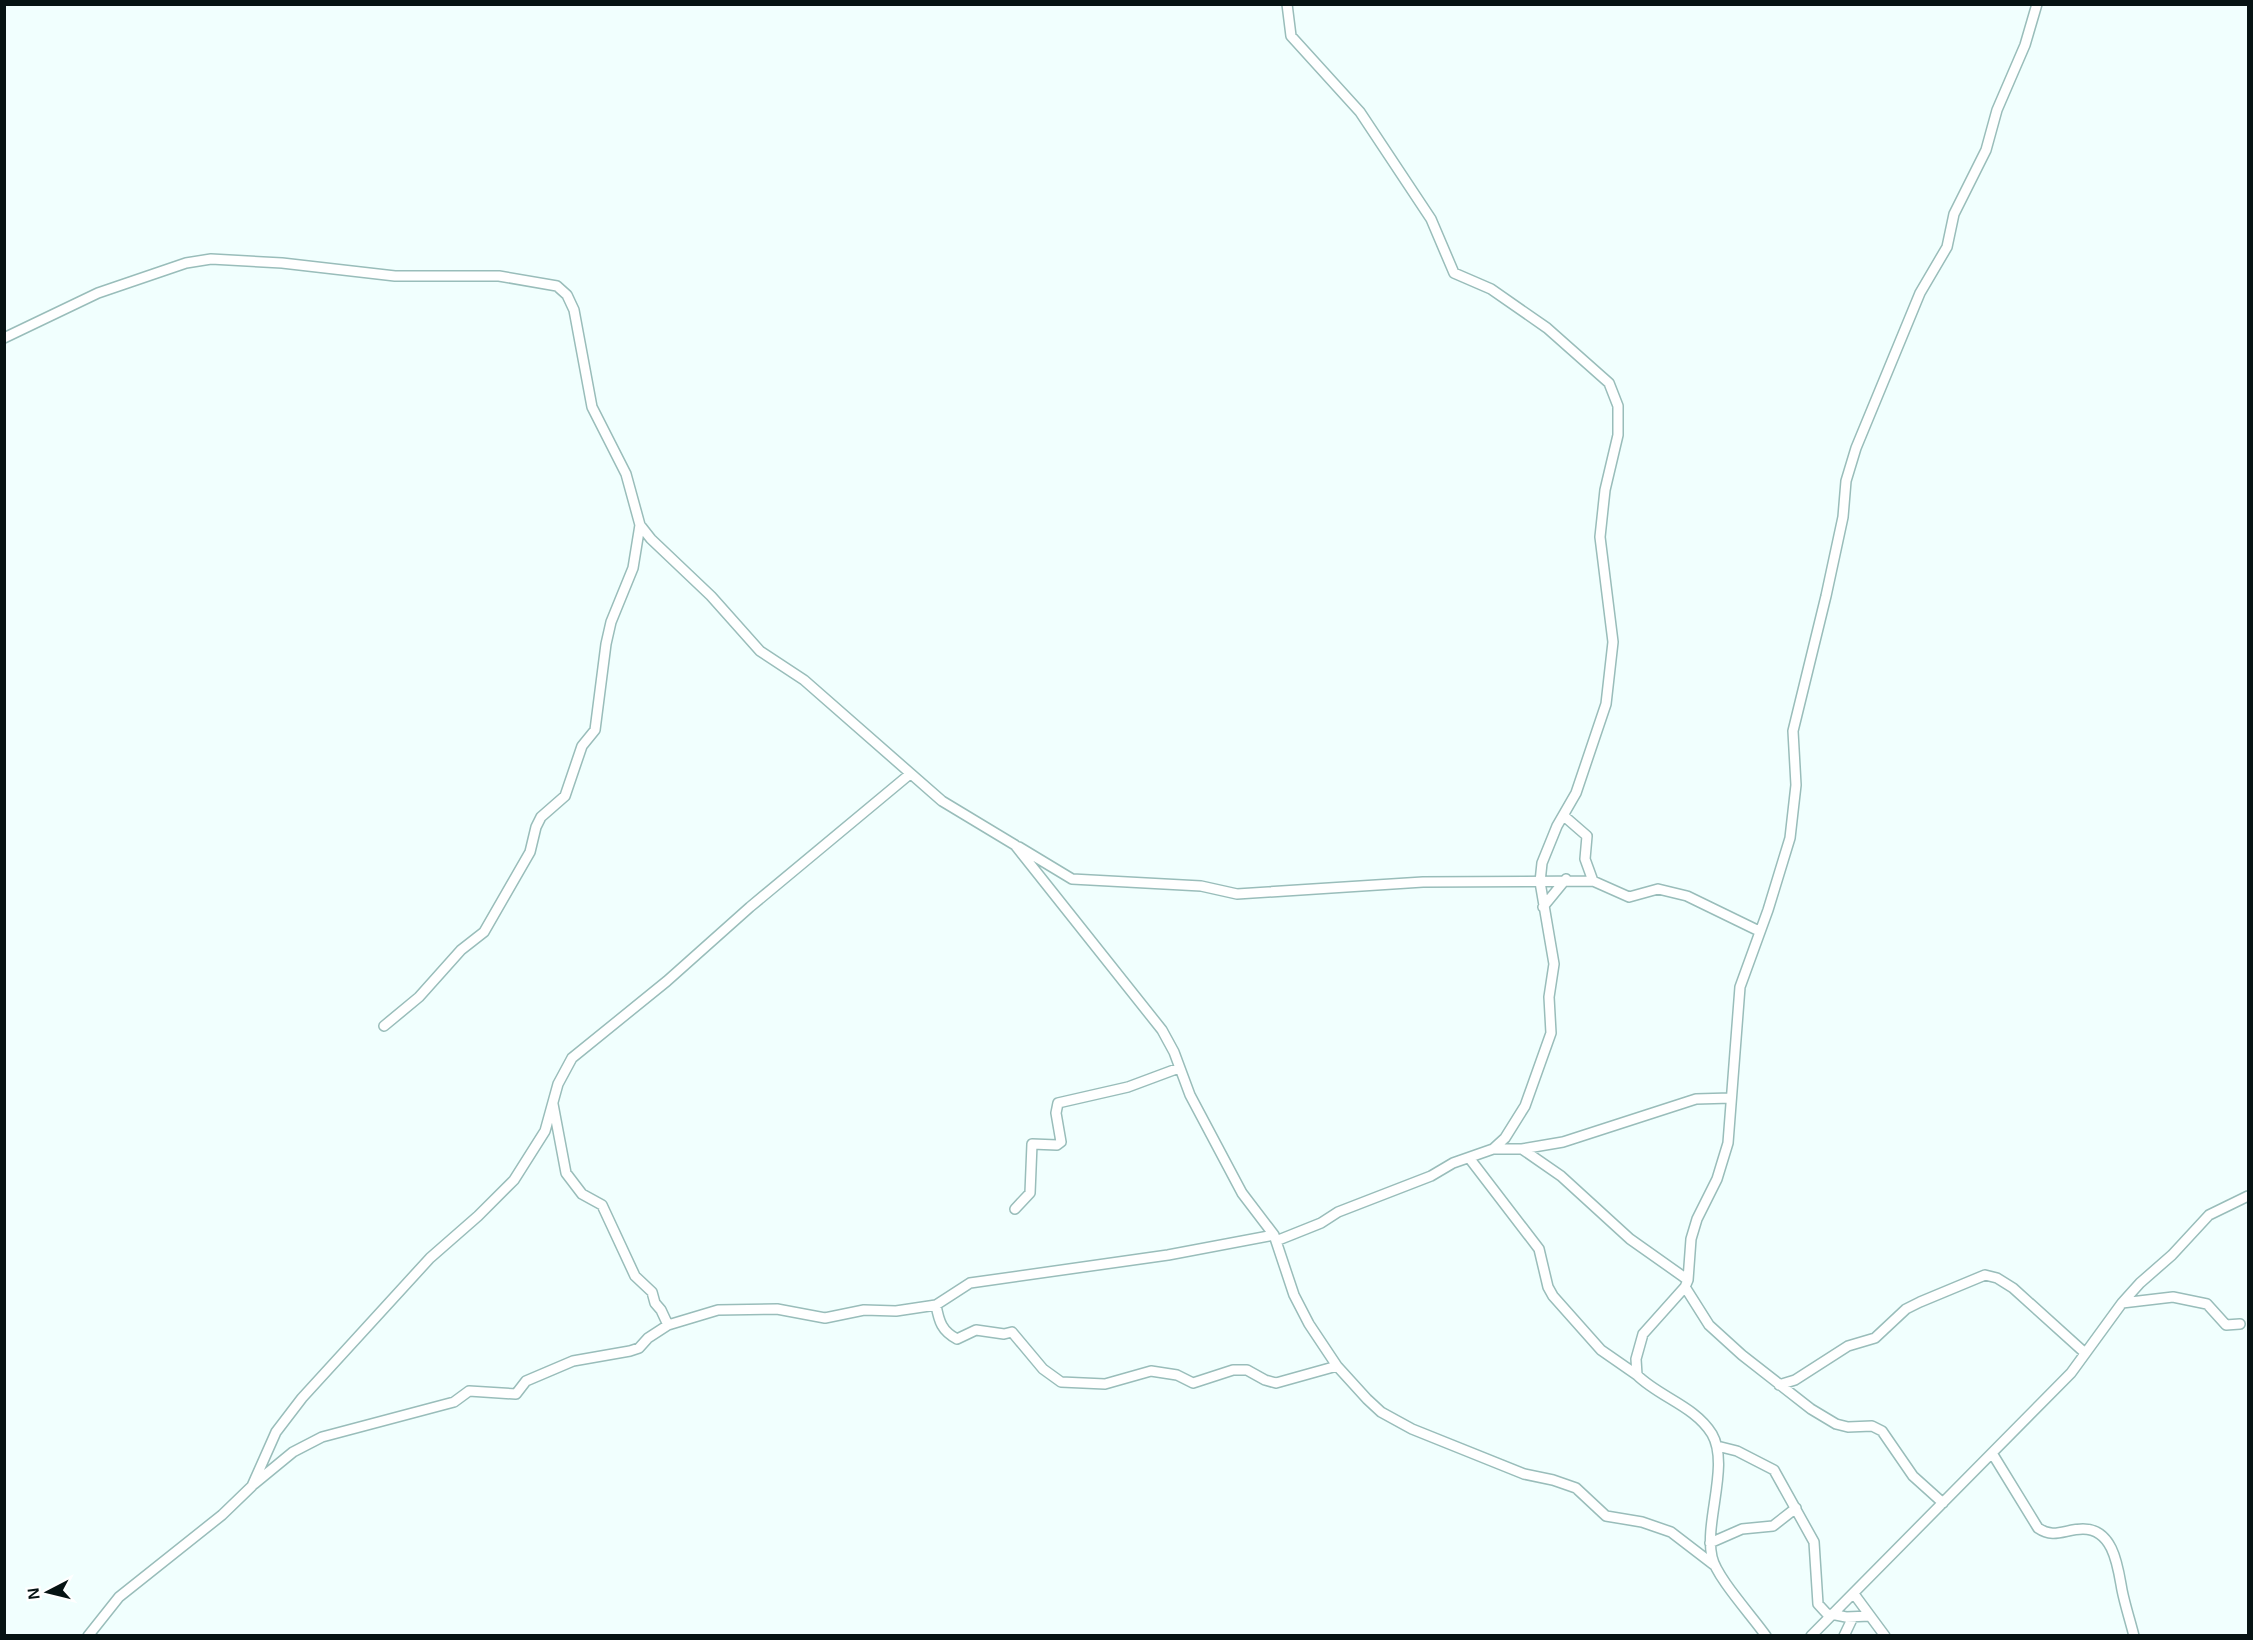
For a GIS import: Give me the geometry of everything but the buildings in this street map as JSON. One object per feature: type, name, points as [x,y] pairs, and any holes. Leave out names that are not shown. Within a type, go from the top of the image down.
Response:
[{"type":"street","points":[[88,1635],[119,1597],[222,1515],[293,1452],[321,1437],[381,1419],[454,1402],[469,1391],[516,1394],[526,1381],[573,1361],[639,1348],[648,1338],[668,1325],[718,1310],[738,1308],[777,1310],[825,1318],[864,1310],[892,1312],[936,1305],[970,1283],[1275,1238],[1321,1223],[1338,1212],[1493,1149],[1505,1138],[1525,1106],[1551,1033],[1549,996],[1554,964],[1540,882],[1542,863],[1576,793],[1598,736],[1611,670],[1613,642],[1600,537],[1605,490],[1618,435],[1615,394],[1609,383],[1590,363],[1548,328],[1491,289],[1454,273],[1431,219],[1360,112],[1291,36],[1287,4]]},
{"type":"street","points":[[1637,1375],[1635,1359],[1643,1334],[1687,1284],[1691,1239],[1697,1219],[1717,1179],[1728,1143],[1740,987],[1790,838],[1796,785],[1792,731],[1826,596],[1843,517],[1846,481],[1856,448],[1920,293],[1947,247],[1954,214],[1986,150],[1997,110],[2025,45],[2037,4]]},
{"type":"street","points":[[4,338],[98,293],[186,263],[211,260],[282,263],[395,276],[499,276],[555,285],[567,295],[574,310],[592,407],[626,474],[640,525],[651,539],[711,596],[760,651],[804,680],[942,801],[1072,879],[1201,886],[1237,894],[1402,882],[1540,882],[1566,879],[1593,881],[1629,897],[1658,889],[1677,893],[1759,931]]},
{"type":"street","points":[[384,1026],[419,997],[461,950],[484,932],[530,852],[536,827],[547,811],[565,796],[582,746],[592,736],[597,723],[606,644],[611,622],[633,568],[640,525]]},
{"type":"street","points":[[252,1486],[276,1432],[302,1398],[429,1258],[478,1216],[514,1180],[545,1131],[563,1072],[572,1058],[589,1041],[667,981],[750,907],[910,774]]},
{"type":"street","points":[[1564,816],[1587,836],[1585,860],[1593,881]]},
{"type":"street","points":[[1015,845],[1155,1020],[1174,1052],[1190,1095],[1242,1193],[1275,1238],[1294,1295],[1320,1343],[1336,1366],[1366,1399],[1399,1423],[1524,1474],[1576,1488],[1606,1516],[1658,1526],[1692,1546],[1714,1565],[1766,1635]]},
{"type":"street","points":[[1543,907],[1566,879]]},
{"type":"street","points":[[1015,1209],[1030,1193],[1032,1144],[1057,1145],[1061,1142],[1056,1113],[1058,1103],[1128,1087],[1179,1068]]},
{"type":"street","points":[[1493,1149],[1522,1149],[1598,1132],[1642,1115],[1696,1099],[1731,1098]]},
{"type":"street","points":[[553,1101],[566,1173],[582,1194],[602,1205],[635,1276],[652,1292],[654,1303],[661,1310],[668,1325]]},
{"type":"street","points":[[1522,1149],[1561,1176],[1630,1239],[1687,1284],[1709,1325],[1779,1385],[1836,1424],[1878,1428],[1913,1476],[1943,1503]]},
{"type":"street","points":[[1470,1159],[1539,1248],[1548,1287],[1553,1296],[1600,1350],[1701,1421],[1712,1434],[1717,1446],[1710,1543],[1714,1565]]},
{"type":"street","points":[[1811,1635],[2071,1373],[2122,1303],[2209,1215],[2248,1196]]},
{"type":"street","points":[[1779,1385],[1796,1380],[1848,1346],[1875,1338],[1906,1309],[1985,1275],[1997,1278],[2013,1288],[2085,1353]]},
{"type":"street","points":[[2122,1303],[2173,1297],[2207,1304],[2226,1325],[2240,1324]]},
{"type":"street","points":[[936,1305],[942,1328],[949,1335],[957,1339],[976,1330],[1004,1334],[1012,1332],[1043,1369],[1061,1382],[1105,1384],[1151,1371],[1177,1375],[1193,1383],[1226,1372],[1247,1370],[1264,1380],[1276,1383],[1336,1366]]},
{"type":"street","points":[[1717,1446],[1770,1466],[1814,1542],[1818,1604],[1830,1615],[1870,1616]]},
{"type":"street","points":[[1992,1453],[2038,1528],[2045,1533],[2056,1534],[2082,1529],[2092,1530],[2112,1549],[2134,1635]]},
{"type":"street","points":[[1710,1543],[1742,1529],[1773,1526],[1796,1508]]},
{"type":"street","points":[[1854,1594],[1885,1635]]},
{"type":"street","points":[[1844,1635],[1853,1617]]}]
